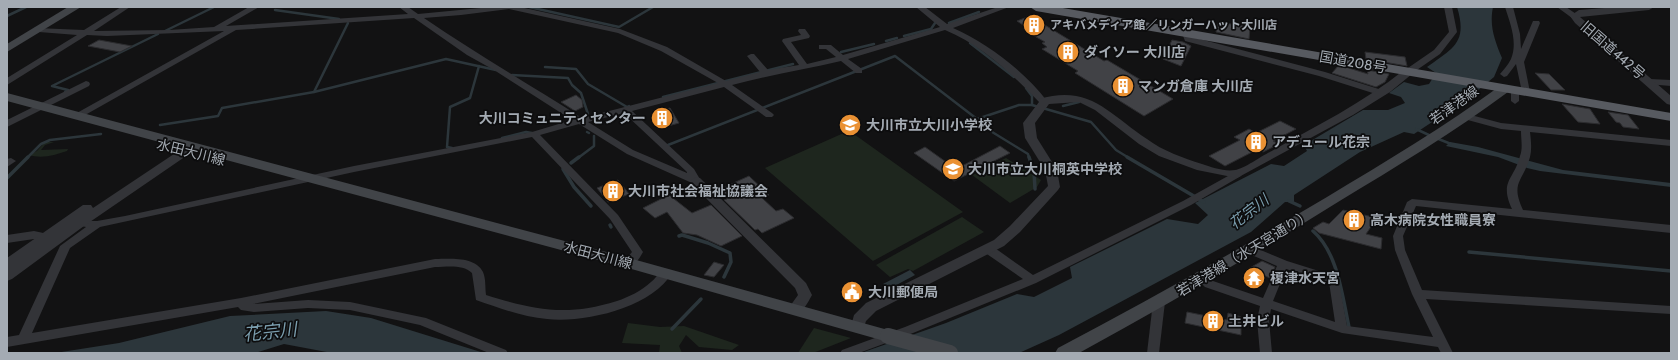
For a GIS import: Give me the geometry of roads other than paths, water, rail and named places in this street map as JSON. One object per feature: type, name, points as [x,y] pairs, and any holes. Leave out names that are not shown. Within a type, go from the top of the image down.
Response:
[{"type":"highway","name":"国道208号","points":[[1036,7],[1411,72],[1515,93],[1671,117]]},
{"type":"main road","points":[[7,49],[76,7]]},
{"type":"main road","name":"若津港線","points":[[1420,147],[1467,116],[1515,93]]},
{"type":"main road","name":"水田大川線","points":[[7,97],[78,116],[122,133],[184,149],[311,177],[710,285],[950,353]]},
{"type":"main road","name":"若津港線（水天宮通り）","points":[[1064,353],[1160,302],[1251,250],[1420,147]]},
{"type":"street","points":[[7,82],[126,7]]},
{"type":"street","points":[[214,29],[255,7]]},
{"type":"street","points":[[403,7],[470,53],[630,152],[696,181],[801,286],[805,295],[795,309]]},
{"type":"street","points":[[39,30],[107,34],[236,28],[416,16],[510,7],[620,31],[664,49],[723,82],[763,111]]},
{"type":"street","points":[[920,7],[945,27],[968,37],[1020,77],[1045,100],[1072,98],[1082,100],[1102,110],[1144,142],[1168,155],[1219,173],[1237,174]]},
{"type":"street","points":[[80,223],[97,224],[311,177],[534,134],[580,120],[626,110],[765,71],[805,66],[842,58],[1006,7]]},
{"type":"street","points":[[846,353],[908,330],[1032,280],[1196,198],[1237,174],[1317,132],[1382,93],[1437,52],[1452,32],[1448,7]]},
{"type":"street","points":[[1509,7],[1517,34],[1518,60],[1515,93]]},
{"type":"street","points":[[1561,7],[1575,16]]},
{"type":"street","name":"旧国道442号","points":[[1649,7],[1579,13],[1575,16],[1578,21],[1650,82],[1671,102]]},
{"type":"street","points":[[1504,74],[1518,60],[1536,23]]},
{"type":"street","points":[[78,116],[236,28]]},
{"type":"street","points":[[802,31],[806,36],[786,41],[805,66]]},
{"type":"street","points":[[1186,33],[1188,39],[1322,74],[1382,93]]},
{"type":"street","points":[[822,47],[828,47],[858,70]]},
{"type":"street","points":[[751,56],[765,71]]},
{"type":"street","points":[[1650,82],[1671,83]]},
{"type":"street","points":[[7,124],[86,84]]},
{"type":"street","points":[[858,326],[859,319],[871,307],[988,249],[1015,229],[1054,187],[1051,170],[1031,138],[1029,123],[1045,100]]},
{"type":"street","points":[[626,110],[692,171],[696,181]]},
{"type":"street","points":[[1467,116],[1501,126],[1671,143]]},
{"type":"street","points":[[1520,214],[1513,200],[1511,184],[1522,163],[1527,146],[1525,129]]},
{"type":"street","points":[[534,134],[618,223],[638,252],[629,263]]},
{"type":"street","points":[[7,276],[184,149]]},
{"type":"street","points":[[7,265],[44,237],[164,157],[184,149]]},
{"type":"street","points":[[1444,348],[1418,294],[1400,250],[1398,236],[1412,202],[1671,229]]},
{"type":"street","points":[[23,340],[65,246],[97,224]]},
{"type":"street","points":[[7,238],[34,235],[44,237]]},
{"type":"street","points":[[988,249],[1032,280]]},
{"type":"street","points":[[1251,250],[1283,264],[1334,280],[1342,329]]},
{"type":"street","points":[[7,342],[241,302],[435,263],[451,263],[472,267],[477,272],[480,297],[528,312],[549,316],[568,316],[587,313],[645,294],[666,273]]},
{"type":"street","points":[[1266,353],[1263,320],[1267,302],[1283,264]]},
{"type":"street","points":[[1202,278],[1209,284],[1267,302],[1342,329],[1444,348]]},
{"type":"street","points":[[1418,294],[1671,310]]},
{"type":"street","points":[[241,302],[245,307],[254,308],[308,304],[350,306],[422,321],[502,353]]},
{"type":"street","points":[[1153,353],[1160,302]]},
{"type":"water","name":"花宗川","points":[[1457,7],[1493,7],[1492,27],[1502,58],[1494,77],[1470,97],[1414,134],[1404,132],[1360,152],[1294,195],[1294,202],[1285,202],[1251,232],[1059,335],[1019,353],[861,353],[946,323],[1017,294],[1034,297],[1072,278],[1070,267],[1167,219],[1198,224],[1208,215],[1195,203],[1271,164],[1284,166],[1307,151],[1304,145],[1363,110],[1388,110],[1405,103],[1401,97],[1389,93],[1404,82],[1419,86],[1429,84],[1436,73],[1427,67],[1451,49],[1459,37],[1461,29]]},
{"type":"water","points":[[1450,142],[1478,147],[1563,170],[1671,183],[1671,187],[1540,171],[1527,168],[1498,157],[1446,146]]},
{"type":"water","points":[[910,270],[915,275],[889,289],[883,284]]},
{"type":"water","name":"花宗川","points":[[326,311],[371,318],[484,353],[332,353],[284,344],[255,353],[55,353],[119,343],[230,316]]},
{"type":"waterway","points":[[7,16],[26,7]]},
{"type":"waterway","points":[[165,31],[214,7]]},
{"type":"waterway","points":[[529,7],[619,27],[653,7]]},
{"type":"waterway","points":[[275,10],[339,19]]},
{"type":"waterway","points":[[949,23],[979,12]]},
{"type":"waterway","points":[[314,92],[348,23]]},
{"type":"waterway","points":[[904,36],[931,29],[935,23]]},
{"type":"waterway","points":[[65,92],[68,90],[52,86],[158,34]]},
{"type":"waterway","points":[[886,41],[897,38]]},
{"type":"waterway","points":[[970,43],[1014,77]]},
{"type":"waterway","points":[[841,52],[874,44]]},
{"type":"waterway","points":[[668,145],[895,56],[977,119]]},
{"type":"waterway","points":[[314,92],[446,59],[479,66]]},
{"type":"waterway","points":[[663,97],[793,64]]},
{"type":"waterway","points":[[452,148],[447,147],[450,107],[470,98],[479,66]]},
{"type":"waterway","points":[[479,66],[496,70]]},
{"type":"waterway","points":[[545,67],[576,69],[588,84],[627,107],[629,106]]},
{"type":"waterway","points":[[512,75],[568,78],[572,85],[581,93],[588,114]]},
{"type":"waterway","points":[[1026,88],[1032,96],[1032,105]]},
{"type":"waterway","points":[[160,125],[218,116],[222,108],[314,92]]},
{"type":"waterway","points":[[1063,106],[1079,102]]},
{"type":"waterway","points":[[977,119],[1019,105],[1032,105]]},
{"type":"waterway","points":[[1032,105],[1091,122],[1116,150],[1129,158]]},
{"type":"waterway","points":[[977,119],[984,127],[1028,154],[1029,158]]},
{"type":"waterway","points":[[1416,129],[1431,136]]},
{"type":"waterway","points":[[502,138],[526,132],[532,133]]},
{"type":"waterway","points":[[7,178],[41,144],[50,140],[101,134]]},
{"type":"waterway","points":[[578,158],[594,146],[594,136]]},
{"type":"waterway","points":[[1436,138],[1451,144]]},
{"type":"waterway","points":[[571,163],[579,157]]},
{"type":"waterway","points":[[1029,157],[1034,172],[1035,189]]},
{"type":"waterway","points":[[1127,157],[1204,202]]},
{"type":"waterway","points":[[563,169],[574,187],[591,206]]},
{"type":"waterway","points":[[1289,201],[1300,206]]},
{"type":"waterway","points":[[1313,231],[1321,240],[1334,263],[1349,327]]},
{"type":"waterway","points":[[679,236],[682,235],[708,243],[730,253],[731,262],[724,277]]},
{"type":"waterway","points":[[1469,252],[1671,271]]},
{"type":"waterway","points":[[672,329],[701,299]]},
{"type":"place","name":"アキバメディア館／リンガーハット大川店","points":[[1034,25]]},
{"type":"place","name":"ダイソー 大川店","points":[[1068,52]]},
{"type":"place","name":"マンガ倉庫 大川店","points":[[1123,86]]},
{"type":"place","name":"大川コミュニティセンター","points":[[662,118]]},
{"type":"place","name":"大川市立大川小学校","points":[[850,125]]},
{"type":"place","name":"アデュール花宗","points":[[1256,142]]},
{"type":"place","name":"大川市立大川桐英中学校","points":[[953,169]]},
{"type":"place","name":"大川市社会福祉協議会","points":[[613,191]]},
{"type":"place","name":"高木病院女性職員寮","points":[[1354,220]]},
{"type":"place","name":"榎津水天宮","points":[[1254,278]]},
{"type":"place","name":"大川郵便局","points":[[852,292]]},
{"type":"place","name":"土井ビル","points":[[1213,321]]}]
